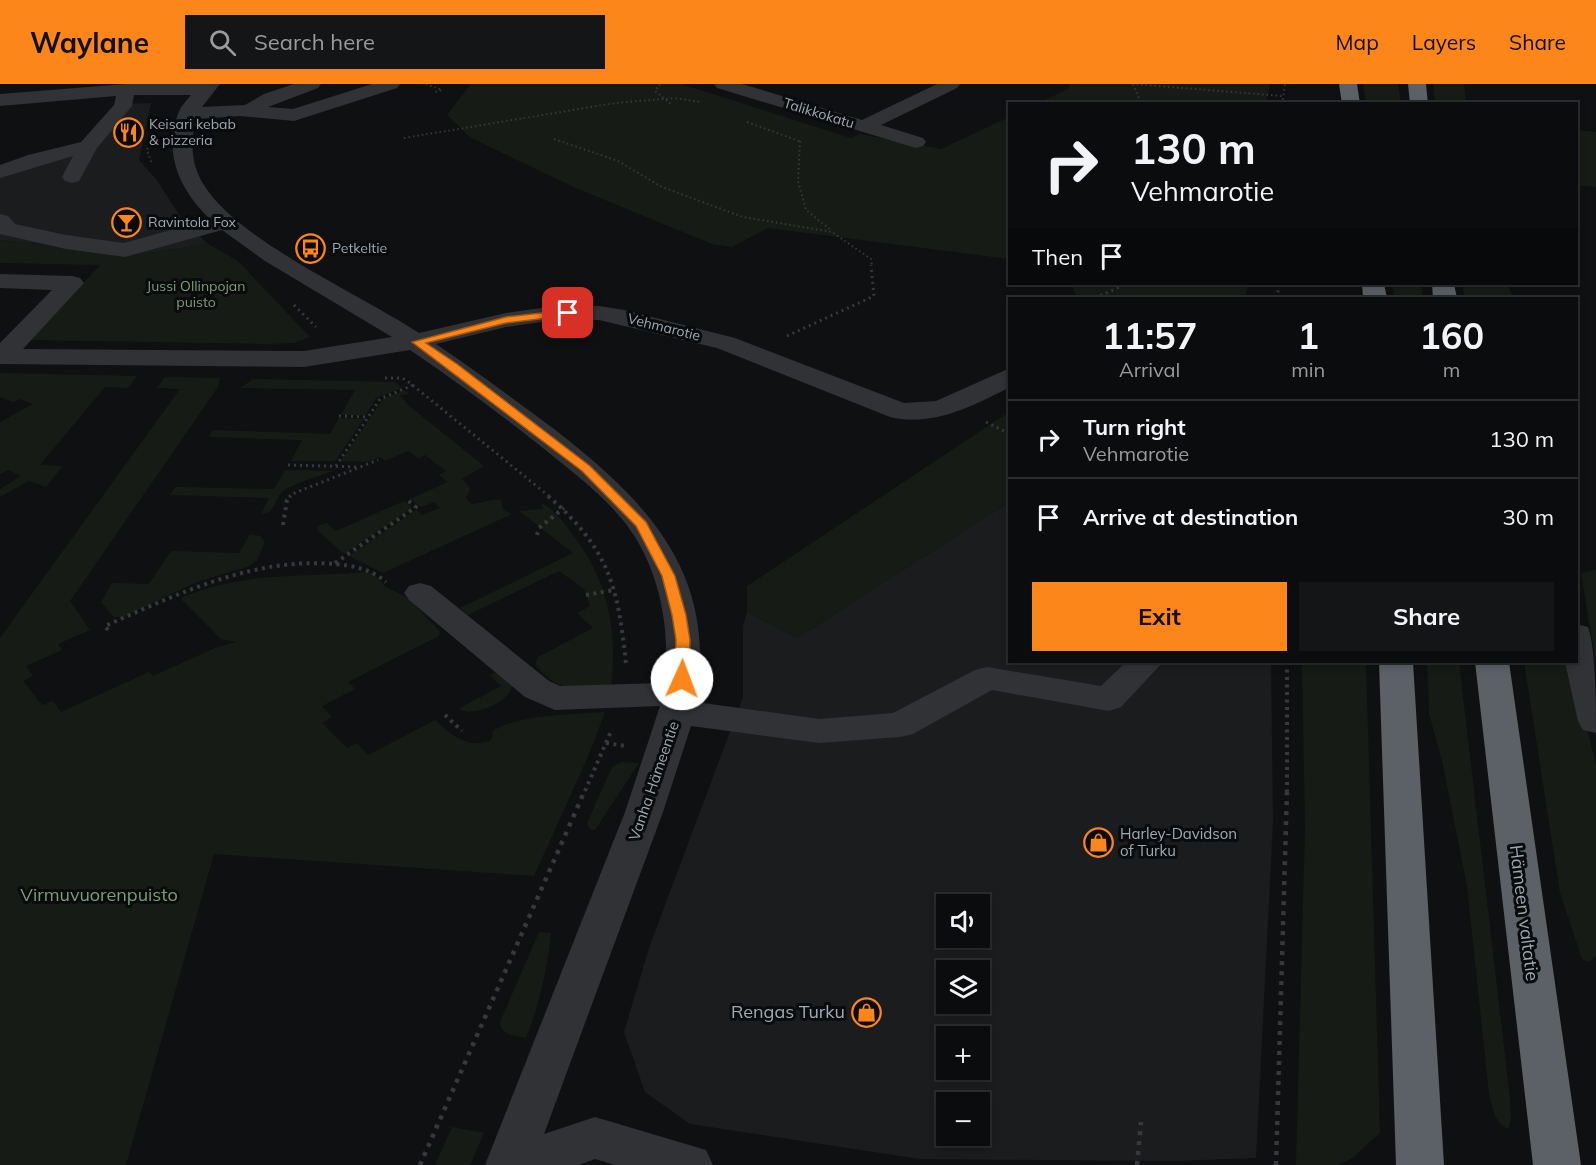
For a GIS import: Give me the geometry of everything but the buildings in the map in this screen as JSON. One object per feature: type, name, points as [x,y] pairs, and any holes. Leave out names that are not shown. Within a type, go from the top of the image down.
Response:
[{"type":"highway","points":[[1348,84],[1350,102]]},
{"type":"highway","points":[[1417,84],[1419,102]]},
{"type":"highway","points":[[1396,663],[1420,1165]]},
{"type":"highway","name":"Hämeen valtatie","points":[[1492,663],[1557,1165]]},
{"type":"street","points":[[249,110],[271,98],[312,84]]},
{"type":"street","points":[[187,114],[249,110],[294,115],[391,84]]},
{"type":"street","name":"Talikkokatu","points":[[723,84],[916,141]]},
{"type":"street","points":[[864,126],[951,84]]},
{"type":"street","points":[[187,114],[192,104],[208,86]]},
{"type":"street","points":[[0,100],[208,86]]},
{"type":"street","points":[[72,177],[88,146],[123,106],[126,90]]},
{"type":"street","name":"Vanha Hämeentie","points":[[187,114],[183,137],[186,169],[195,188],[224,222],[453,366],[586,468],[641,525],[668,576],[679,615],[683,663],[679,703],[639,828],[517,1153]]},
{"type":"street","points":[[0,172],[35,159],[88,146]]},
{"type":"street","points":[[0,221],[7,229],[66,242],[125,250],[224,222]]},
{"type":"street","points":[[0,281],[72,283],[1,356]]},
{"type":"street","name":"Vehmarotie","points":[[417,342],[489,324],[533,316],[582,312],[608,314],[726,343],[900,411],[921,414],[953,406],[1008,377]]},
{"type":"street","points":[[1,356],[274,361],[339,355],[417,342]]},
{"type":"street","points":[[420,593],[537,689],[555,698],[625,697],[679,703],[819,731],[900,725],[987,678],[1109,699],[1145,663]]},
{"type":"street","points":[[1578,643],[1596,722]]},
{"type":"street","points":[[517,1153],[595,1138],[689,1165]]},
{"type":"path","points":[[426,84],[442,90],[435,92]]},
{"type":"path","points":[[660,84],[655,91],[671,104]]},
{"type":"path","points":[[1135,102],[1139,98],[1133,84],[1283,96]]},
{"type":"path","points":[[1282,102],[1286,84]]},
{"type":"path","points":[[404,138],[458,130],[551,111],[662,99],[692,99],[703,103]]},
{"type":"path","points":[[785,338],[874,296],[871,259],[832,232],[806,210],[798,181],[799,141],[817,112]]},
{"type":"path","points":[[743,120],[799,141]]},
{"type":"path","points":[[554,139],[618,161],[662,187],[743,217],[832,232]]},
{"type":"path","points":[[1097,297],[1124,285]]},
{"type":"path","points":[[381,377],[402,378],[413,385],[564,508],[577,523],[603,559],[614,590],[619,605],[626,664],[625,697],[420,1165]]},
{"type":"path","points":[[336,466],[380,399],[413,385]]},
{"type":"path","points":[[339,416],[368,417]]},
{"type":"path","points":[[283,525],[286,500],[292,494],[378,460]]},
{"type":"path","points":[[288,465],[362,467]]},
{"type":"path","points":[[334,564],[416,507],[407,500]]},
{"type":"path","points":[[537,535],[539,528],[564,508]]},
{"type":"path","points":[[108,630],[105,626],[209,581],[294,562],[334,564],[369,570],[394,588],[420,593]]},
{"type":"path","points":[[586,595],[614,590]]},
{"type":"path","points":[[1276,1165],[1287,823],[1287,663]]},
{"type":"path","points":[[445,715],[462,731]]},
{"type":"path","points":[[1137,1165],[1141,1122]]},
{"type":"shaded area","points":[[151,103],[139,160],[156,179],[182,219],[208,244],[136,255],[0,240],[0,167],[86,142],[119,104]]},
{"type":"shaded area","points":[[1008,503],[1008,663],[1271,663],[1273,822],[1256,1158],[1171,1161],[920,1159],[690,1124],[645,1092],[624,1032],[650,945],[743,697],[743,626],[747,612],[797,638]]},
{"type":"green space","points":[[471,84],[681,84],[851,138],[860,134],[941,149],[1008,117],[1008,259],[768,228],[732,247],[712,244],[578,189],[471,138],[447,115]]},
{"type":"green space","points":[[1070,84],[1270,84],[1266,102],[1040,102],[1068,89]]},
{"type":"green space","points":[[1363,84],[1398,84],[1401,102],[1366,102]]},
{"type":"green space","points":[[1433,84],[1464,84],[1466,102],[1435,102]]},
{"type":"green space","points":[[1578,130],[1596,132],[1596,187],[1578,185]]},
{"type":"green space","name":"Jussi Ollinpojan puisto","points":[[0,240],[136,255],[208,244],[237,260],[310,337],[294,343],[267,344],[31,340],[100,265],[0,263]]},
{"type":"green space","points":[[1071,285],[1249,285],[1244,297],[1077,297]]},
{"type":"green space","points":[[1393,285],[1421,285],[1423,297],[1394,297]]},
{"type":"green space","points":[[1462,285],[1508,285],[1513,297],[1465,297]]},
{"type":"green space","points":[[0,373],[137,376],[128,388],[105,387],[40,465],[63,466],[46,487],[29,481],[0,497],[0,489],[21,476],[8,470],[0,474],[0,422],[33,404],[20,399],[13,402],[0,397]]},
{"type":"green space","name":"Virmuvuorenpuisto","points":[[165,377],[220,378],[218,387],[70,601],[90,630],[58,644],[62,650],[26,666],[33,676],[23,681],[42,705],[53,701],[61,712],[149,672],[153,676],[215,648],[236,642],[221,639],[180,598],[204,589],[250,579],[366,572],[372,573],[385,586],[409,599],[440,631],[439,636],[348,682],[355,689],[322,706],[332,717],[322,723],[347,748],[357,743],[368,755],[435,720],[460,739],[483,743],[491,740],[492,732],[514,722],[546,716],[605,712],[590,752],[534,876],[214,854],[126,1165],[0,1165],[0,638],[180,389],[157,388]]},
{"type":"green space","points":[[253,379],[395,382],[402,388],[376,398],[366,415],[341,415],[355,390],[240,388]]},
{"type":"green space","points":[[405,390],[409,394],[400,395],[408,405],[484,466],[462,479],[470,488],[466,498],[471,504],[501,500],[503,510],[512,514],[383,573],[349,556],[416,510],[422,515],[440,508],[434,502],[421,507],[410,499],[448,482],[439,475],[446,471],[425,455],[418,458],[408,451],[385,461],[380,457],[367,462],[341,461],[383,399]]},
{"type":"green space","points":[[1008,413],[1008,503],[797,638],[747,612],[747,586]]},
{"type":"green space","points":[[339,418],[364,419],[335,461],[291,461],[302,440],[208,437],[213,430],[330,434]]},
{"type":"green space","points":[[285,470],[333,471],[283,491],[270,511],[261,514],[269,498],[170,495],[175,487],[274,489]]},
{"type":"green space","points":[[404,501],[412,508],[344,554],[317,530],[318,526],[327,523],[336,531]]},
{"type":"green space","points":[[541,503],[553,511],[583,548],[601,585],[607,604],[613,644],[611,686],[577,688],[560,685],[552,681],[535,664],[538,657],[593,628],[577,613],[590,606],[584,589],[559,571],[468,615],[460,608],[573,553],[519,511],[543,509]]},
{"type":"green space","points":[[250,534],[260,536],[265,542],[257,560],[250,566],[197,582],[123,617],[114,617],[101,602],[112,583],[149,584],[171,551],[239,553]]},
{"type":"green space","points":[[1596,570],[1596,663],[1581,573]]},
{"type":"green space","points":[[1302,663],[1366,663],[1380,1133],[1351,1159],[1338,1165],[1296,1165],[1305,828]]},
{"type":"green space","points":[[1427,663],[1459,663],[1510,1098],[1511,1120],[1508,1129],[1497,1119],[1489,1094],[1467,886],[1442,760],[1429,714]]},
{"type":"green space","points":[[1524,663],[1572,663],[1596,766],[1596,956],[1589,962],[1582,959],[1560,893]]},
{"type":"green space","points":[[498,671],[512,686],[504,698],[481,710],[458,709],[501,686],[489,675]]},
{"type":"green space","points":[[622,762],[639,763],[595,830],[590,829],[587,823],[612,767]]},
{"type":"green space","points":[[539,932],[551,933],[539,999],[526,1038],[510,1035],[502,1030],[500,1022]]},
{"type":"green space","points":[[452,1127],[484,1133],[470,1165],[435,1165]]},
{"type":"place","name":"Keisari kebab & pizzeria","points":[[128,132]]},
{"type":"place","name":"Ravintola Fox","points":[[127,222]]},
{"type":"place","name":"Petkeltie","points":[[311,248]]},
{"type":"place","name":"Harley-Davidson of Turku","points":[[1099,843]]},
{"type":"place","name":"Rengas Turku","points":[[866,1012]]},
{"type":"route","points":[[568,313],[485,324],[417,342],[453,366],[586,468],[641,525],[654,545],[668,576],[679,615],[683,640],[682,679]]}]
